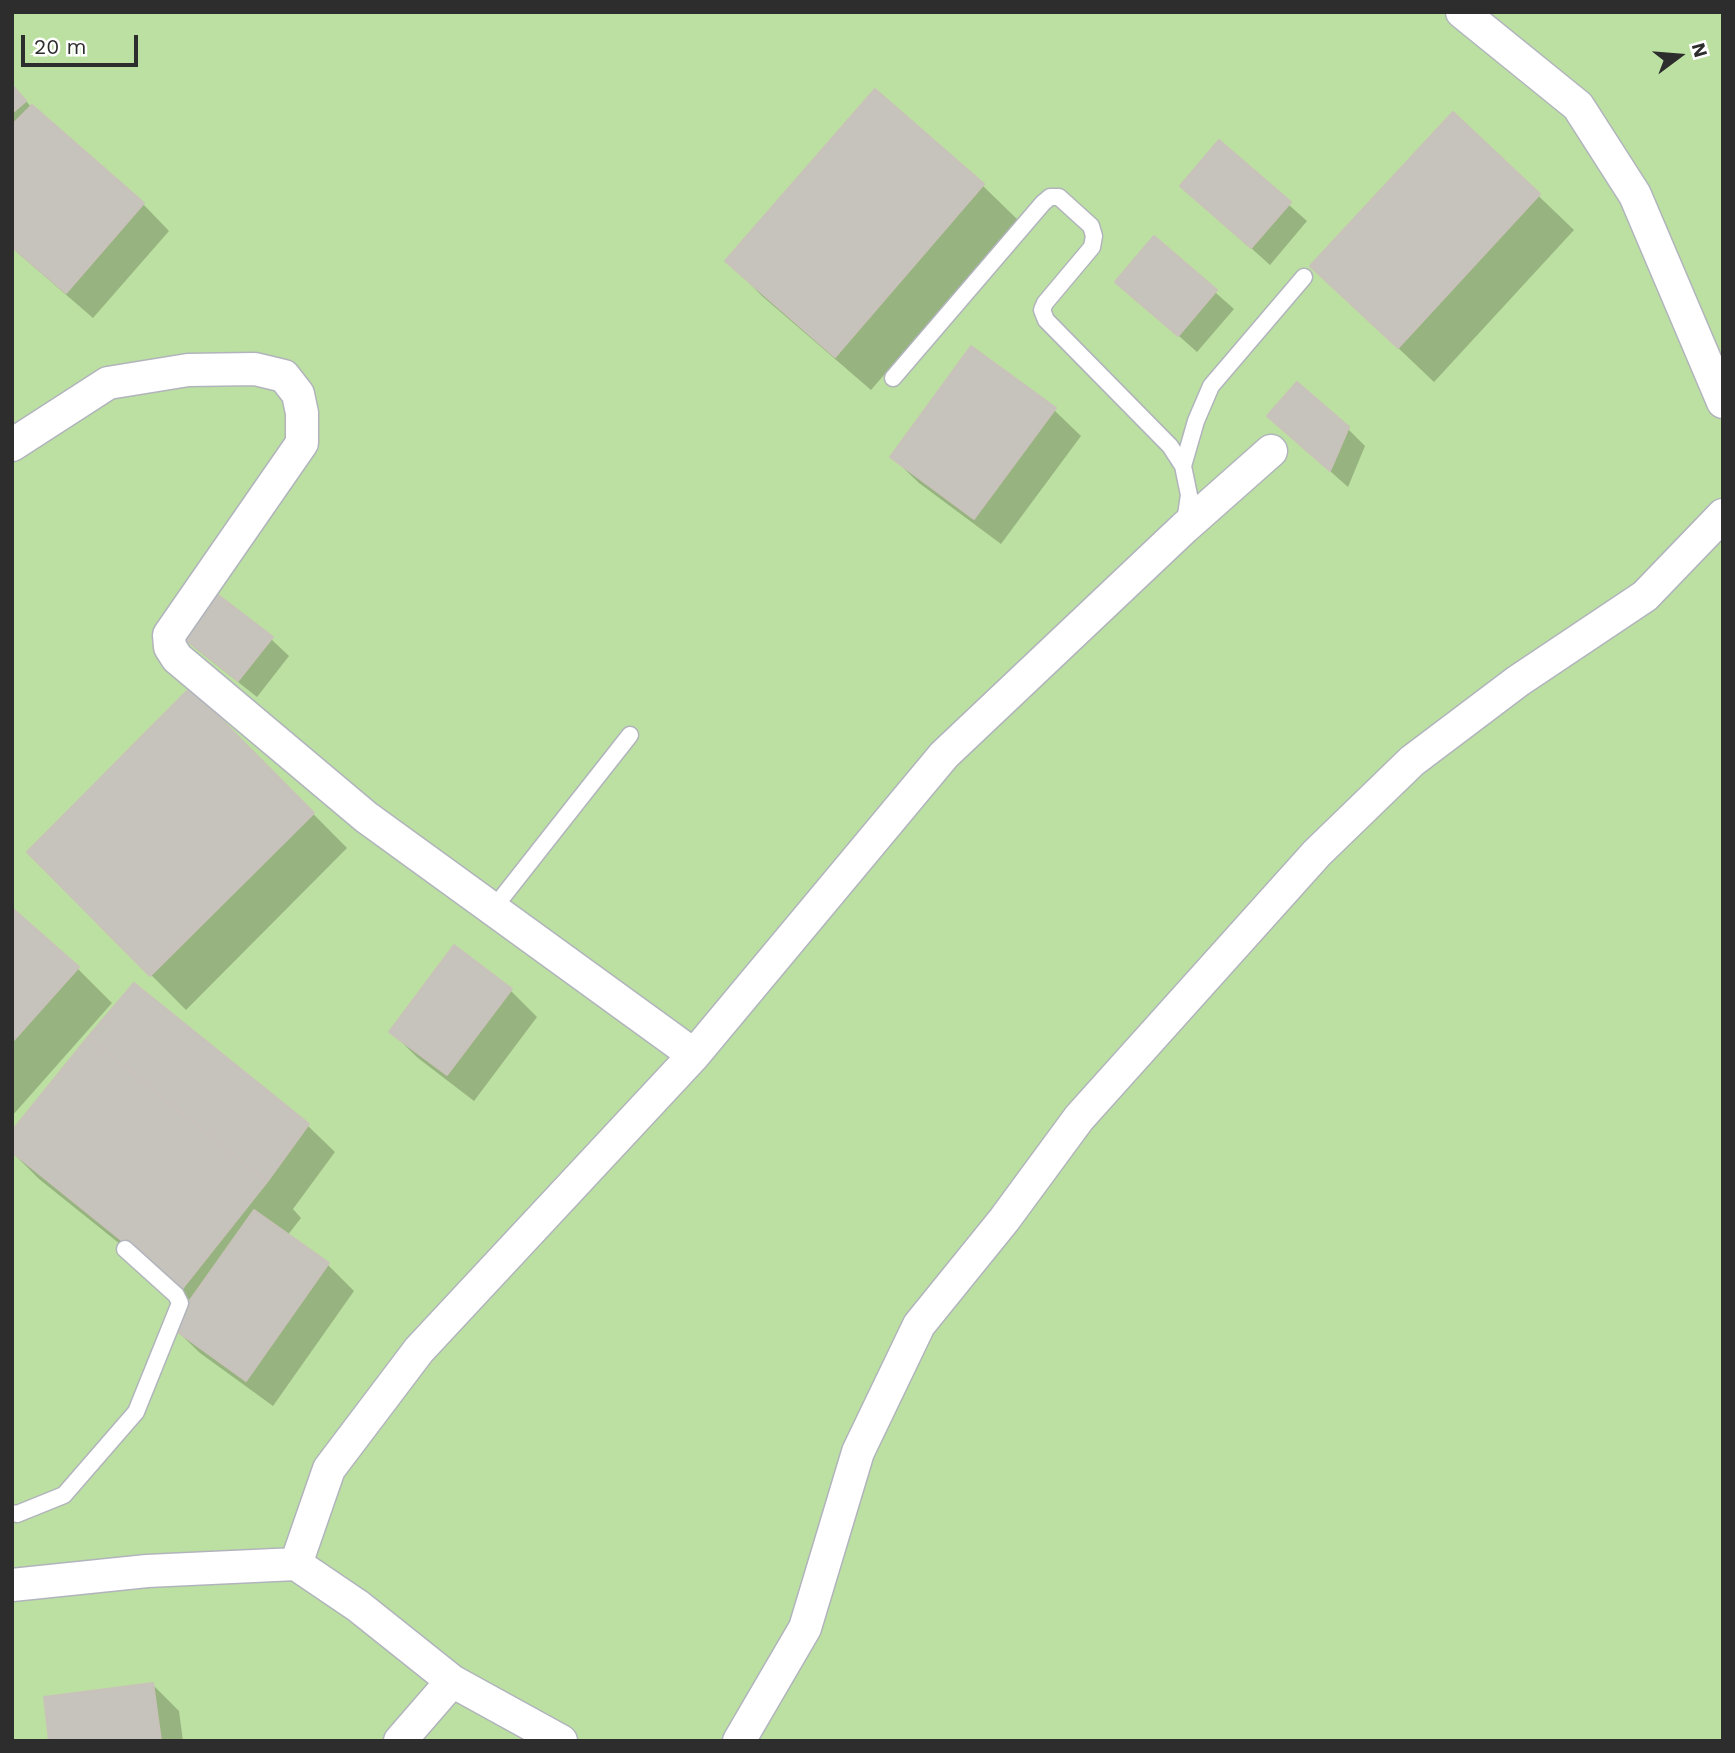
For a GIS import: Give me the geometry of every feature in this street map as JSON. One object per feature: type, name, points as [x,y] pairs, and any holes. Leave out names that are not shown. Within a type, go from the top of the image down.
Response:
[{"type":"street","points":[[1462,12],[1578,106],[1635,195],[1723,402]]},
{"type":"street","points":[[12,445],[108,383],[188,370],[255,369],[284,376],[298,394],[302,413],[302,443],[169,635],[170,647],[177,658],[366,817],[694,1055]]},
{"type":"street","points":[[296,1564],[330,1469],[419,1350],[694,1055],[944,755],[1184,528],[1271,451]]},
{"type":"street","points":[[739,1741],[804,1628],[858,1452],[919,1325],[1004,1220],[1079,1118],[1317,853],[1412,761],[1518,681],[1645,596],[1723,514]]},
{"type":"street","points":[[12,1585],[147,1571],[296,1564],[358,1606],[452,1681],[561,1741]]},
{"type":"street","points":[[400,1741],[452,1681]]},
{"type":"lane","points":[[893,378],[1043,203],[1050,197],[1059,197],[1091,226],[1094,236],[1092,247],[1042,310],[1046,320],[1170,446],[1183,466],[1189,495],[1184,528]]},
{"type":"lane","points":[[1183,466],[1196,421],[1211,386],[1304,277]]},
{"type":"lane","points":[[493,909],[630,735]]},
{"type":"lane","points":[[12,1513],[17,1514],[64,1495],[136,1412],[180,1303],[176,1295],[125,1249]]},
{"type":"green space","points":[[12,12],[1723,12],[1723,1741],[12,1741]]},
{"type":"building","points":[[12,85],[26,101],[12,113]]},
{"type":"building","points":[[875,89],[984,184],[835,357],[725,261]]},
{"type":"building","points":[[32,105],[144,203],[66,293],[12,247],[12,125]]},
{"type":"building","points":[[1453,112],[1540,194],[1398,348],[1310,266]]},
{"type":"building","points":[[1219,140],[1291,202],[1251,248],[1180,186]]},
{"type":"building","points":[[1154,236],[1217,290],[1178,336],[1115,282]]},
{"type":"building","points":[[971,346],[1056,408],[974,519],[890,457]]},
{"type":"building","points":[[1297,382],[1349,427],[1330,471],[1267,416]]},
{"type":"building","points":[[209,588],[273,637],[238,681],[175,631]]},
{"type":"building","points":[[190,688],[314,813],[150,976],[27,852]]},
{"type":"building","points":[[12,908],[79,967],[12,1042]]},
{"type":"building","points":[[454,945],[512,989],[447,1075],[389,1032]]},
{"type":"building","points":[[134,983],[309,1124],[267,1182],[88,1037]]},
{"type":"building","points":[[88,1037],[267,1182],[182,1289],[12,1152],[12,1131]]},
{"type":"building","points":[[254,1210],[329,1263],[246,1381],[171,1327]]},
{"type":"building","points":[[153,1683],[161,1741],[49,1741],[44,1697]]}]
